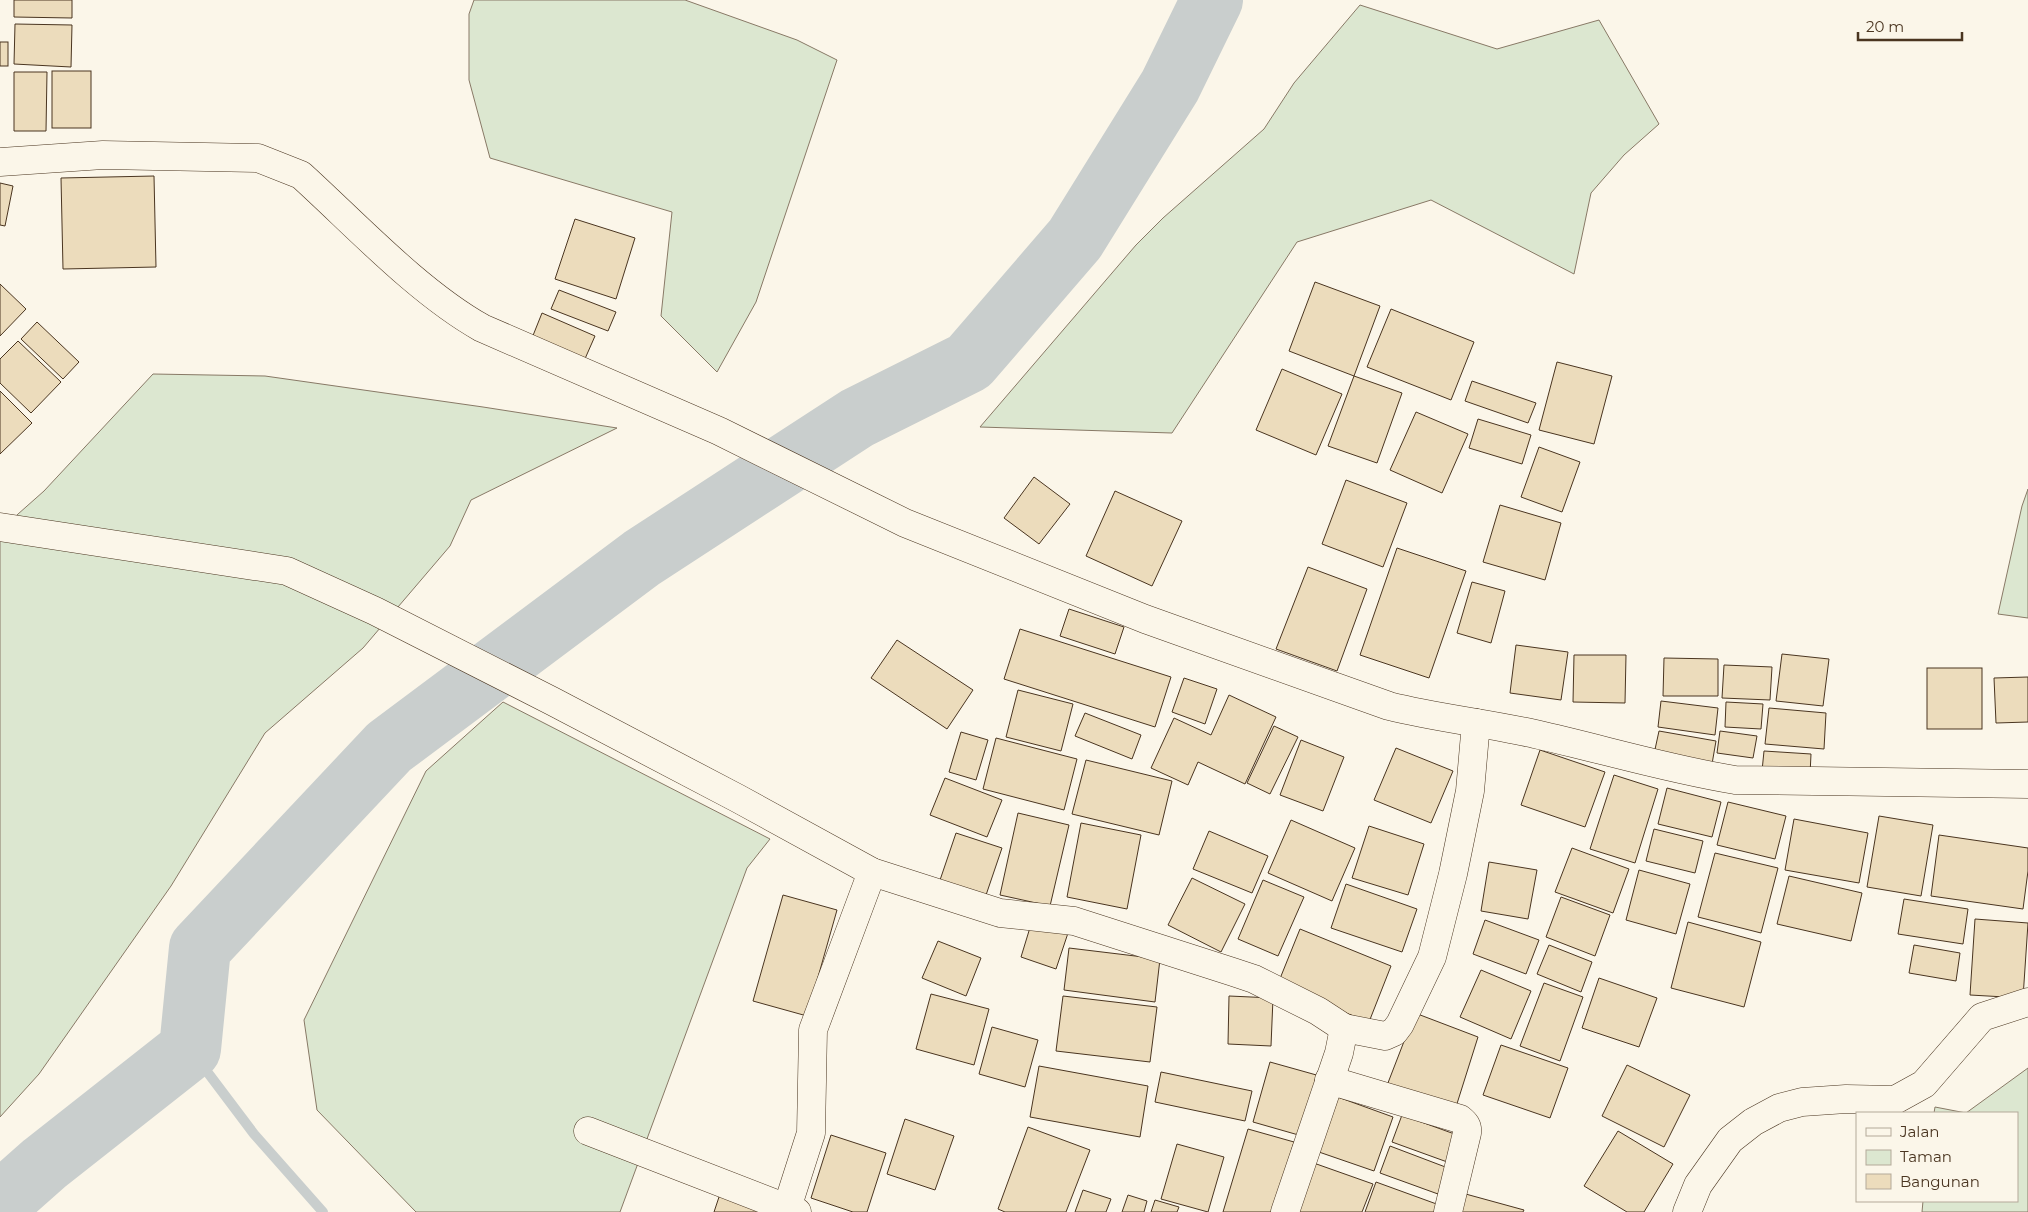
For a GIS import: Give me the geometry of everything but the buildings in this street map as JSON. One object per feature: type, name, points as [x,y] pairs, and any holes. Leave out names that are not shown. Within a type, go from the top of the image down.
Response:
[{"type":"street","points":[[0,162],[103,155],[258,158],[280,166],[302,175],[407,273],[460,316],[482,328],[719,431],[906,523],[1145,619],[1380,703],[1423,714],[1534,734],[1696,773],[1735,780],[2028,784]]},
{"type":"street","points":[[0,527],[286,571],[375,611],[552,701],[737,798],[872,872],[1000,913],[1074,921],[1233,972],[1318,1010],[1344,1028],[1385,1036],[1394,1032],[1400,1024],[1432,957],[1453,874],[1470,791],[1476,723]]},
{"type":"street","points":[[588,1131],[792,1210],[811,1133],[813,1030],[872,872]]},
{"type":"street","points":[[1686,1212],[1698,1185],[1730,1140],[1753,1122],[1779,1108],[1802,1102],[1846,1099],[1896,1100],[1924,1084],[1982,1017],[2028,1002]]},
{"type":"street","points":[[1285,1212],[1339,1053],[1344,1028]]},
{"type":"street","points":[[1329,1080],[1460,1119],[1465,1123],[1468,1133],[1448,1212]]},
{"type":"green space","points":[[474,0],[685,0],[797,40],[837,60],[756,302],[717,372],[661,316],[672,212],[490,158],[469,80],[469,14]]},
{"type":"green space","points":[[1360,5],[1497,49],[1599,20],[1659,124],[1624,155],[1591,193],[1574,274],[1431,200],[1297,242],[1172,433],[980,427],[1136,245],[1163,218],[1264,129],[1294,83]]},
{"type":"green space","points":[[153,374],[265,376],[617,428],[471,500],[450,546],[363,648],[265,733],[171,886],[39,1074],[0,1117],[0,530],[44,491]]},
{"type":"green space","points":[[2028,489],[2028,618],[1998,614],[2022,506]]},
{"type":"green space","points":[[503,702],[770,839],[747,868],[620,1212],[416,1212],[317,1110],[304,1020],[426,771]]},
{"type":"green space","points":[[2028,1068],[2028,1212],[1922,1212],[1923,1202],[2018,1202],[2018,1112],[1967,1112]]},
{"type":"green space","points":[[1935,1107],[1961,1112],[1934,1112]]},
{"type":"waterway","points":[[0,1203],[44,1164],[190,1049],[200,948],[389,747],[642,558],[857,418],[969,362],[1075,239],[1170,86],[1212,0]]},
{"type":"waterway","points":[[190,1049],[254,1134],[323,1212]]}]
